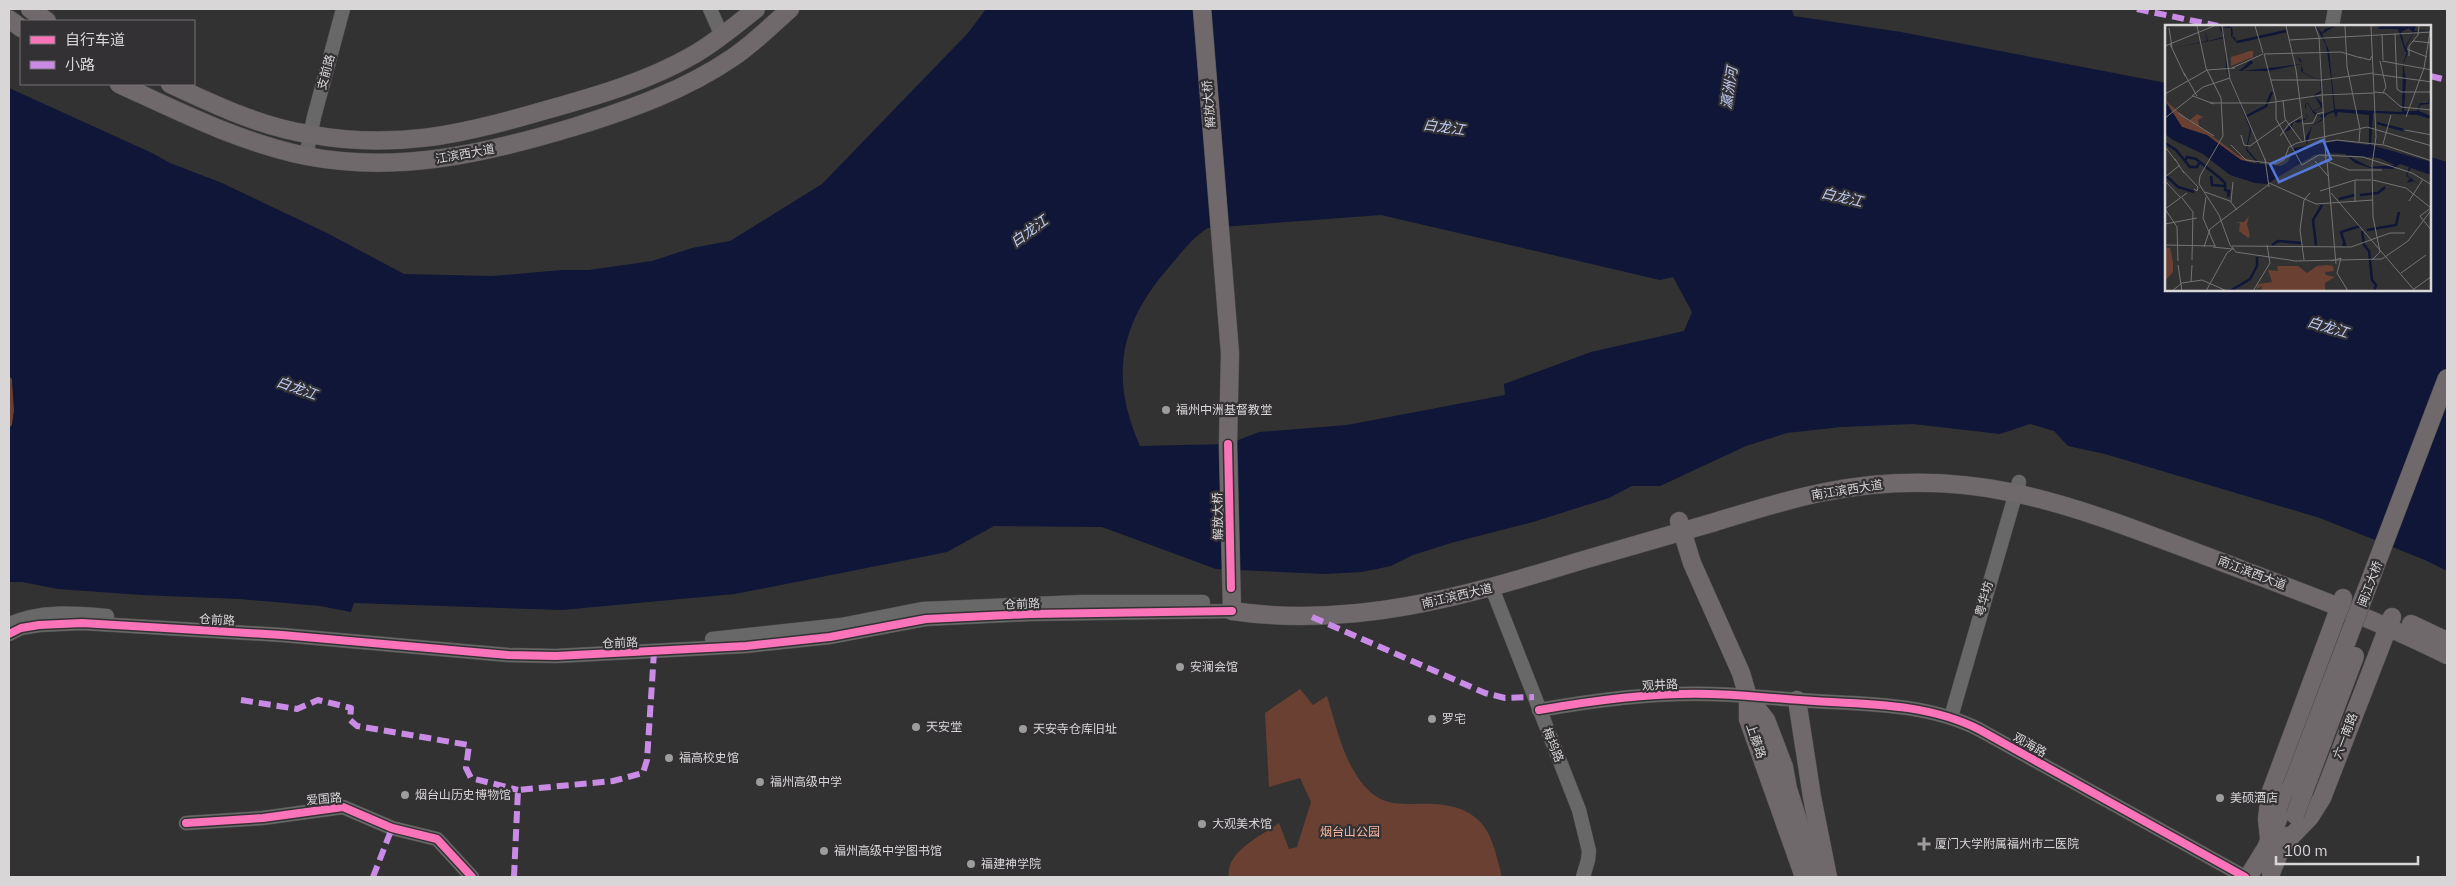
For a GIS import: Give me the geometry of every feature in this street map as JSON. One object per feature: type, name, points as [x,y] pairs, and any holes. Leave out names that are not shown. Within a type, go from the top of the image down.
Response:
[{"type":"main road","points":[[30,9],[46,20]]},
{"type":"main road","name":"江滨西大道","points":[[172,85],[258,122],[310,135],[381,141],[441,137],[491,126],[620,88],[680,62],[722,36],[756,9]]},
{"type":"main road","name":"江滨西大道","points":[[121,85],[238,138],[306,156],[357,162],[424,162],[485,152],[631,108],[694,80],[733,57],[755,41],[790,9]]},
{"type":"main road","name":"解放大桥","points":[[1202,9],[1230,353],[1228,444],[1231,600]]},
{"type":"main road","points":[[9,19],[20,27]]},
{"type":"main road","name":"闽江大桥","points":[[2290,788],[2447,378]]},
{"type":"main road","name":"闽江大桥","points":[[2295,814],[2447,412]]},
{"type":"main road","name":"南江滨西大道","points":[[1231,600],[1292,606],[1404,597],[1681,526],[1826,492],[1872,485],[1910,482],[1948,483],[2018,487],[2447,641]]},
{"type":"main road","name":"南江滨西大道","points":[[1231,600],[1325,616],[1419,605],[1492,588],[1681,526]]},
{"type":"main road","name":"上藤路","points":[[1681,526],[1692,563],[1741,673],[1748,697],[1748,719],[1804,877]]},
{"type":"main road","name":"六一南路","points":[[2276,842],[2267,819],[2270,794],[2341,602]]},
{"type":"main road","name":"六一南路","points":[[2276,842],[2310,817],[2322,798],[2390,622]]},
{"type":"main road","name":"南江滨西大道","points":[[2390,622],[2447,655]]},
{"type":"main road","points":[[1748,697],[1766,720],[1784,767],[1791,798],[1819,877]]},
{"type":"main road","points":[[1791,700],[1828,877]]},
{"type":"main road","points":[[1784,767],[1812,798]]},
{"type":"main road","name":"六一南路","points":[[2273,875],[2276,842],[2290,788]]},
{"type":"main road","name":"六一南路","points":[[2247,876],[2276,842],[2295,814]]},
{"type":"main road","points":[[2247,876],[2259,870],[2273,875]]},
{"type":"street","name":"支前路","points":[[306,156],[343,9]]},
{"type":"street","points":[[710,9],[722,36]]},
{"type":"street","points":[[2332,25],[2335,9]]},
{"type":"street","name":"粤华坊","points":[[1951,716],[2018,487]]},
{"type":"street","name":"梅坞路","points":[[1492,588],[1576,802],[1586,835],[1588,860],[1583,877]]},
{"type":"street","name":"仓前路","points":[[9,624],[45,614],[85,614],[282,628],[485,647],[542,650],[746,636],[841,625],[922,609],[1081,602],[1231,600]]},
{"type":"street","name":"仓前路","points":[[9,634],[22,628],[38,625],[82,623],[282,635],[508,655],[556,656],[746,646],[840,635],[926,619],[1231,600]]},
{"type":"street","name":"观井路","points":[[1539,710],[1645,696],[1711,694],[1791,700]]},
{"type":"street","name":"观海路","points":[[1791,700],[1866,704],[1924,710],[1951,716],[2247,876]]},
{"type":"street","name":"爱国路","points":[[186,823],[263,818],[343,807],[392,828],[437,839],[472,877]]},
{"type":"green space","points":[[9,376],[12,379],[14,411],[12,426],[9,428]]},
{"type":"green space","name":"烟台山公园","points":[[1300,689],[1313,705],[1327,696],[1343,749],[1349,762],[1364,785],[1374,795],[1393,803],[1446,805],[1465,811],[1482,824],[1488,833],[1502,877],[1229,877],[1229,868],[1238,852],[1279,823],[1289,849],[1297,847],[1311,802],[1300,778],[1269,787],[1265,713]]},
{"type":"water","points":[[986,9],[1792,10],[1794,16],[1901,32],[2165,83],[2165,291],[2431,291],[2431,157],[2447,162],[2447,571],[2425,560],[2320,518],[2105,454],[2068,446],[2054,431],[2030,424],[2000,434],[1913,424],[1841,427],[1787,433],[1746,446],[1660,486],[1632,486],[1609,498],[1533,522],[1451,543],[1413,555],[1391,566],[1362,572],[1325,574],[1216,569],[1102,527],[994,526],[947,552],[735,594],[562,610],[354,603],[351,612],[320,606],[240,599],[58,589],[22,582],[9,582],[9,428],[12,425],[14,411],[12,379],[9,376],[9,88],[170,163],[222,183],[327,233],[404,274],[492,276],[562,270],[589,270],[652,261],[692,248],[730,241],[822,184],[968,33]],"holes":[[[1381,215],[1660,280],[1673,277],[1692,312],[1684,331],[1591,352],[1504,384],[1505,395],[1347,425],[1259,432],[1228,444],[1140,446],[1130,421],[1123,373],[1125,351],[1130,330],[1140,308],[1153,287],[1188,245],[1208,228]]]},
{"type":"marked path","points":[[2137,9],[2213,25]]},
{"type":"marked path","points":[[2431,76],[2447,80]]},
{"type":"marked path","points":[[1312,617],[1485,693],[1505,698],[1534,697]]},
{"type":"marked path","points":[[514,877],[518,790],[613,781],[643,773],[647,760],[654,652]]},
{"type":"marked path","points":[[241,700],[297,709],[318,700],[351,708],[350,720],[357,726],[469,745],[466,768],[471,778],[518,790]]},
{"type":"marked path","points":[[373,877],[392,828]]},
{"type":"cycle path","points":[[1228,444],[1231,588]]},
{"type":"cycle path","points":[[9,634],[21,628],[39,625],[82,623],[282,635],[508,655],[556,656],[746,646],[830,637],[926,619],[1030,614],[1232,611]]},
{"type":"cycle path","points":[[1539,710],[1582,703],[1669,694],[1737,695],[1878,705],[1920,710],[1961,721],[1980,730],[2245,877]]},
{"type":"cycle path","points":[[186,823],[263,818],[343,807],[392,828],[437,839],[472,877]]},
{"type":"place","name":"福州中洲基督教堂","points":[[1166,410]]},
{"type":"place","name":"安澜会馆","points":[[1180,667]]},
{"type":"place","name":"罗宅","points":[[1432,719]]},
{"type":"place","name":"天安堂","points":[[916,727]]},
{"type":"place","name":"天安寺仓库旧址","points":[[1023,729]]},
{"type":"place","name":"福高校史馆","points":[[669,758]]},
{"type":"place","name":"福州高级中学","points":[[760,782]]},
{"type":"place","name":"烟台山历史博物馆","points":[[405,795]]},
{"type":"place","name":"美硕酒店","points":[[2220,798]]},
{"type":"place","name":"大观美术馆","points":[[1202,824]]},
{"type":"place","name":"厦门大学附属福州市二医院","points":[[1924,844]]},
{"type":"place","name":"福州高级中学图书馆","points":[[824,851]]},
{"type":"place","name":"福建神学院","points":[[971,864]]},
{"type":"water label","name":"瀛洲河","points":[[1729,88]]},
{"type":"water label","name":"白龙江","points":[[1444,127]]},
{"type":"water label","name":"白龙江","points":[[1842,197]]},
{"type":"water label","name":"白龙江","points":[[1029,231]]},
{"type":"water label","name":"白龙江","points":[[2328,327]]},
{"type":"water label","name":"白龙江","points":[[297,388]]}]
